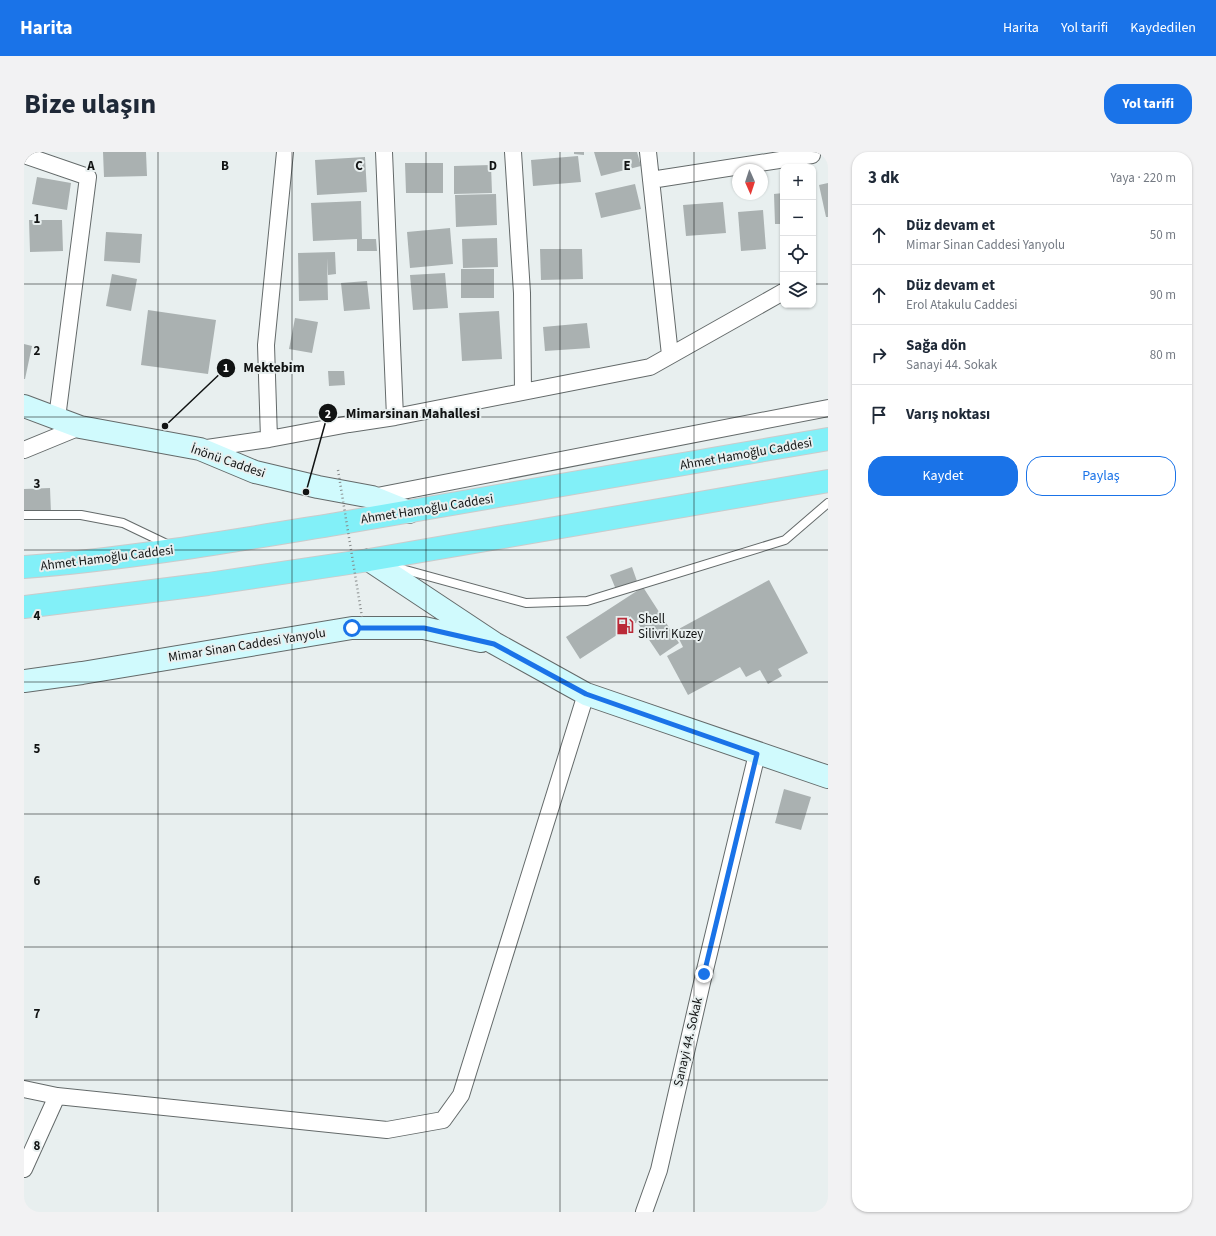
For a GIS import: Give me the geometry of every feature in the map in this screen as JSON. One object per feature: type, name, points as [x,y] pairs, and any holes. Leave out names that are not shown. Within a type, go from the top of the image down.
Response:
[{"type":"highway","name":"Ahmet Hamoğlu Caddesi","points":[[24,567],[80,563],[178,550],[551,488],[828,439]]},
{"type":"highway","points":[[24,607],[208,584],[369,560],[828,481]]},
{"type":"main road","name":"İnönü Caddesi","points":[[24,406],[80,427],[200,449],[255,472],[318,487],[372,497],[409,512]]},
{"type":"main road","points":[[369,560],[494,644],[586,694],[828,778]]},
{"type":"main road","name":"Mimar Sinan Caddesi Yanyolu","points":[[24,681],[82,673],[352,628],[424,628],[494,644]]},
{"type":"street","points":[[269,439],[266,345],[285,152]]},
{"type":"street","points":[[384,152],[395,417]]},
{"type":"street","points":[[513,152],[522,293],[523,392]]},
{"type":"street","points":[[648,152],[670,355]]},
{"type":"street","points":[[651,180],[812,155]]},
{"type":"street","points":[[24,156],[88,177],[57,418]]},
{"type":"street","points":[[200,449],[269,439],[395,417],[650,367],[780,294]]},
{"type":"street","points":[[372,497],[828,408]]},
{"type":"street","points":[[24,450],[80,427]]},
{"type":"street","points":[[24,1089],[57,1096],[387,1130],[443,1120],[461,1094],[586,694]]},
{"type":"street","name":"Sanayi 44. Sokak","points":[[644,1212],[659,1170],[757,754]]},
{"type":"street","points":[[24,1169],[57,1096]]},
{"type":"lane","points":[[369,560],[526,604],[587,601],[785,540],[828,503]]},
{"type":"lane","points":[[24,515],[81,515],[123,522],[178,550]]},
{"type":"path","points":[[338,470],[362,617]]},
{"type":"building","points":[[103,152],[146,152],[147,176],[104,177]]},
{"type":"building","points":[[574,152],[584,152],[584,155],[574,154]]},
{"type":"building","points":[[594,152],[637,152],[641,166],[601,176]]},
{"type":"building","points":[[578,156],[581,182],[533,186],[531,160]]},
{"type":"building","points":[[365,157],[367,192],[317,195],[315,160]]},
{"type":"building","points":[[405,163],[443,163],[443,193],[406,193]]},
{"type":"building","points":[[491,165],[492,193],[454,194],[454,166]]},
{"type":"building","points":[[37,177],[71,183],[67,210],[32,204]]},
{"type":"building","points":[[828,183],[828,217],[826,217],[819,185]]},
{"type":"building","points":[[635,184],[641,209],[601,218],[595,193]]},
{"type":"building","points":[[780,193],[780,224],[775,224],[774,194]]},
{"type":"building","points":[[496,194],[497,225],[456,227],[455,195]]},
{"type":"building","points":[[361,201],[362,239],[376,239],[377,251],[357,251],[357,239],[313,241],[311,203]]},
{"type":"building","points":[[723,202],[726,233],[686,236],[683,205]]},
{"type":"building","points":[[763,210],[766,249],[741,251],[738,212]]},
{"type":"building","points":[[29,220],[62,220],[63,251],[30,252]]},
{"type":"building","points":[[450,228],[453,264],[410,268],[407,232]]},
{"type":"building","points":[[106,232],[142,234],[140,263],[104,261]]},
{"type":"building","points":[[497,238],[498,267],[463,268],[462,239]]},
{"type":"building","points":[[540,249],[582,249],[583,279],[541,280]]},
{"type":"building","points":[[335,252],[336,274],[328,275],[327,258],[328,300],[299,301],[298,253]]},
{"type":"building","points":[[461,269],[494,269],[494,298],[461,298]]},
{"type":"building","points":[[445,273],[448,308],[413,310],[410,275]]},
{"type":"building","points":[[112,274],[137,279],[131,311],[106,306]]},
{"type":"building","points":[[367,281],[370,309],[344,311],[341,283]]},
{"type":"building","points":[[148,310],[216,320],[208,374],[141,365]]},
{"type":"building","points":[[499,311],[502,359],[462,361],[459,313]]},
{"type":"building","points":[[295,318],[318,322],[312,353],[289,349]]},
{"type":"building","points":[[587,323],[590,348],[545,351],[543,327]]},
{"type":"building","points":[[24,344],[32,346],[25,379],[24,379]]},
{"type":"building","points":[[328,371],[344,371],[345,385],[329,386]]},
{"type":"building","points":[[50,488],[51,513],[24,513],[24,489]]},
{"type":"building","points":[[632,567],[638,584],[617,592],[610,575]]},
{"type":"building","points":[[769,580],[808,653],[778,669],[782,676],[768,684],[760,670],[746,677],[740,667],[688,695],[667,656],[683,647],[675,631]]},
{"type":"building","points":[[643,587],[679,643],[660,656],[637,622],[580,659],[566,637]]},
{"type":"building","points":[[784,789],[811,797],[801,830],[775,823]]},
{"type":"place","name":"Mektebim","points":[[165,426]]},
{"type":"place","name":"Mimarsinan Mahallesi","points":[[306,492]]},
{"type":"place","name":"Shell Silivri Kuzey","points":[[625,626]]},
{"type":"route","points":[[352,628],[424,628],[494,644],[586,694],[757,754],[704,974]]}]
